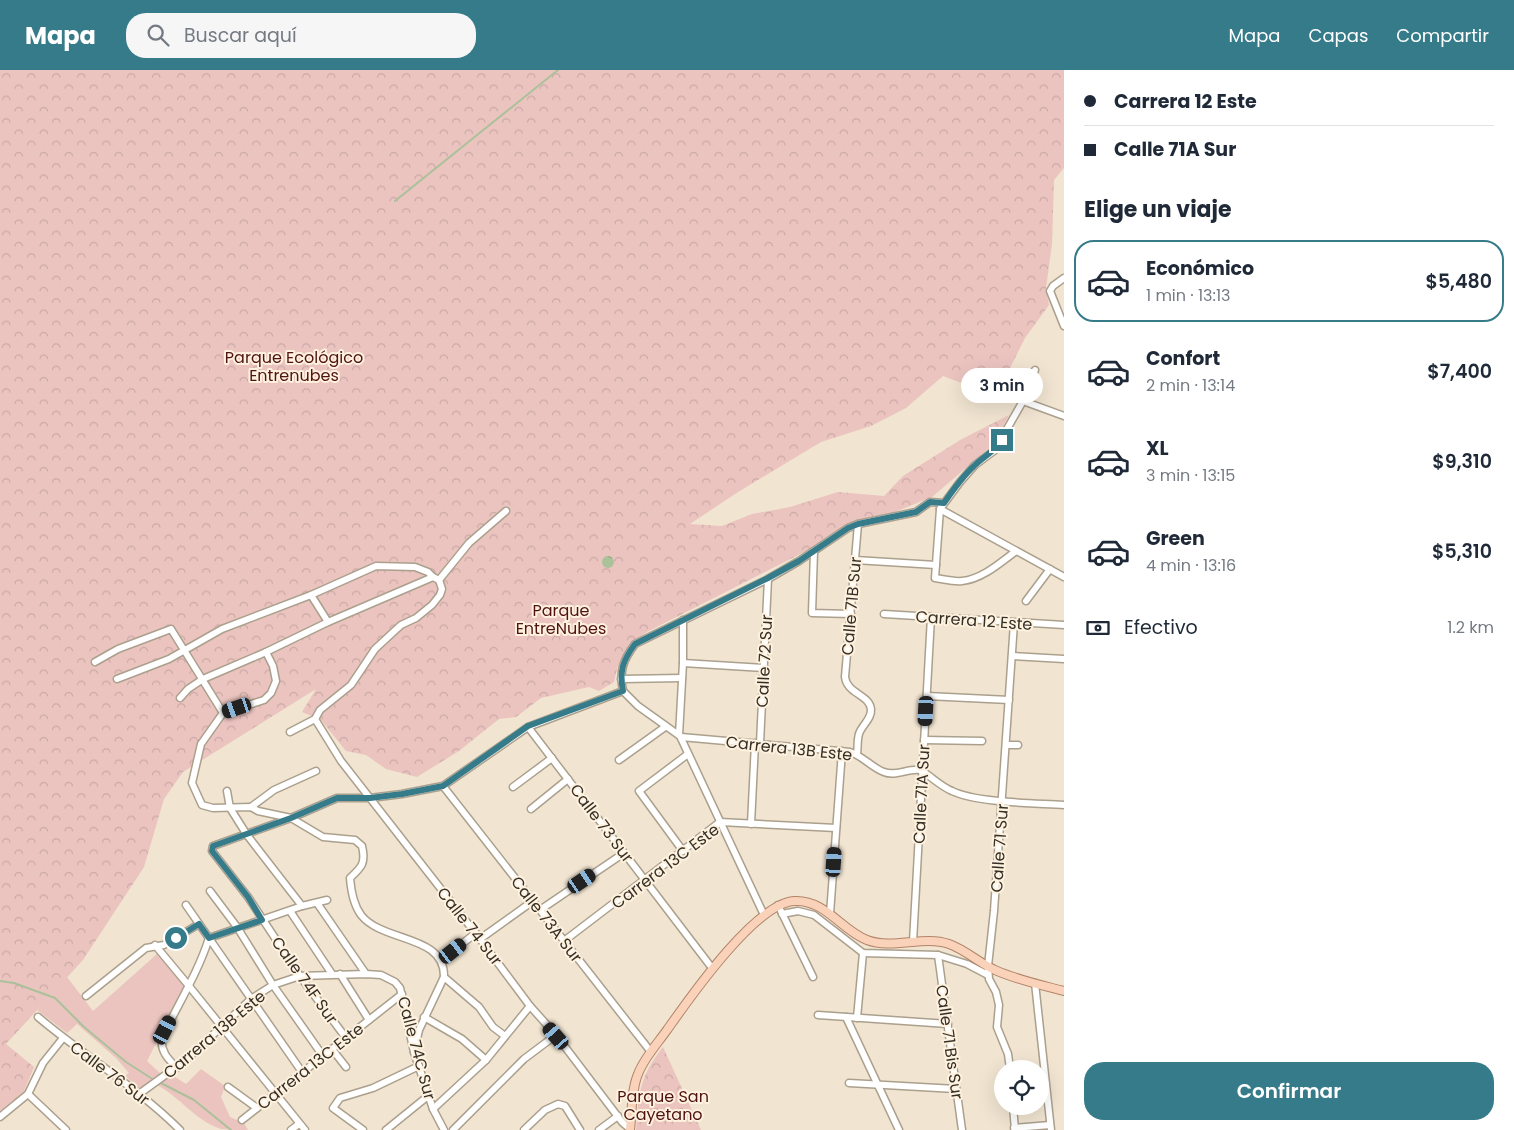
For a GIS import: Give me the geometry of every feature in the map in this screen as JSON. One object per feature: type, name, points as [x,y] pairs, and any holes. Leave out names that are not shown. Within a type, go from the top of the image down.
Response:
[{"type":"main road","points":[[630,1129],[635,1081],[651,1052],[712,968],[764,915],[778,905],[788,902],[806,902],[815,905],[865,939],[881,943],[942,942],[949,944],[988,971],[1064,991]]},
{"type":"street","points":[[1064,278],[1053,286],[1050,294],[1064,326]]},
{"type":"street","points":[[1016,550],[997,566],[976,577],[962,581],[935,578],[942,506],[975,465],[995,450],[1023,401],[1035,370]]},
{"type":"street","points":[[1023,401],[1064,416]]},
{"type":"street","points":[[680,736],[638,706],[623,691],[621,669],[635,644],[768,578],[848,528],[858,524],[916,512],[930,502],[942,506],[1064,577]]},
{"type":"street","points":[[180,698],[188,689],[203,679],[266,652],[328,622],[436,579],[469,543],[506,511]]},
{"type":"street","name":"Calle 71B Sur","points":[[858,524],[845,677],[848,687],[864,698],[871,709],[871,714],[859,733],[858,754]]},
{"type":"street","points":[[814,551],[812,613],[851,614]]},
{"type":"street","points":[[855,560],[936,565]]},
{"type":"street","points":[[117,679],[169,659],[222,629],[311,595],[376,566],[415,568],[428,572],[436,579],[442,588],[440,595],[432,606],[416,618],[401,625],[375,650],[351,685],[320,710],[315,719],[290,732]]},
{"type":"street","points":[[1026,601],[1050,570]]},
{"type":"street","name":"Calle 72 Sur","points":[[751,824],[764,668],[768,578]]},
{"type":"street","points":[[311,595],[328,622]]},
{"type":"street","name":"Carrera 12 Este","points":[[884,614],[1064,625]]},
{"type":"street","name":"Calle 71A Sur","points":[[913,942],[931,617]]},
{"type":"street","points":[[683,620],[680,736],[764,915]]},
{"type":"street","name":"Calle 71 Sur","points":[[1009,1060],[997,1027],[998,998],[988,971],[994,911],[1014,623]]},
{"type":"street","points":[[95,662],[118,649],[172,629],[224,713]]},
{"type":"street","points":[[266,652],[273,666],[276,681],[271,693],[264,700],[224,713],[201,744],[192,783],[202,805],[213,808],[251,807],[258,811],[291,818],[323,837],[354,840],[362,846],[365,858],[362,867],[350,878],[352,897],[362,915],[382,930],[429,948],[441,960],[444,969],[444,977],[419,1030],[414,1052]]},
{"type":"street","points":[[1012,656],[1064,659]]},
{"type":"street","points":[[683,663],[764,668]]},
{"type":"street","points":[[621,678],[682,678]]},
{"type":"street","points":[[246,835],[337,798],[370,798],[443,786],[528,726],[623,691]]},
{"type":"street","points":[[927,696],[1009,700]]},
{"type":"street","name":"Calle 74 Sur","points":[[315,719],[341,761],[476,933],[530,1006],[630,1129]]},
{"type":"street","name":"Calle 73 Sur","points":[[528,726],[712,968]]},
{"type":"street","points":[[619,760],[665,727]]},
{"type":"street","name":"Carrera 13B Este","points":[[680,736],[842,750],[858,754],[883,772],[890,774],[916,769],[923,771]]},
{"type":"street","points":[[924,740],[982,741]]},
{"type":"street","points":[[1006,745],[1018,746]]},
{"type":"street","points":[[830,914],[842,750]]},
{"type":"street","points":[[683,851],[640,793],[640,790],[688,754]]},
{"type":"street","points":[[513,788],[552,758]]},
{"type":"street","points":[[251,807],[274,790],[316,771]]},
{"type":"street","points":[[923,771],[961,795],[1064,805]]},
{"type":"street","points":[[531,809],[568,779]]},
{"type":"street","name":"Calle 73A Sur","points":[[443,786],[651,1052]]},
{"type":"street","points":[[227,791],[230,808],[246,835],[302,906]]},
{"type":"street","name":"Carrera 13C Este","points":[[564,941],[720,822],[836,828]]},
{"type":"street","name":"Calle 74F Sur","points":[[246,835],[220,842],[212,848],[224,868],[248,897],[300,976],[346,1038]]},
{"type":"street","points":[[540,910],[624,853]]},
{"type":"street","points":[[210,891],[237,927],[273,985],[323,1056]]},
{"type":"street","points":[[177,1068],[168,1058],[161,1044],[162,1038],[189,986],[209,938],[302,906],[327,900]]},
{"type":"street","points":[[480,939],[533,901]]},
{"type":"street","points":[[317,903],[366,974]]},
{"type":"street","points":[[186,905],[302,1072]]},
{"type":"street","points":[[778,905],[813,977]]},
{"type":"street","points":[[782,914],[798,910],[814,915],[863,953],[938,955],[988,971]]},
{"type":"street","points":[[290,911],[332,974]]},
{"type":"street","points":[[86,996],[146,948],[164,945],[199,924]]},
{"type":"street","points":[[441,960],[476,933]]},
{"type":"street","points":[[155,946],[305,1130]]},
{"type":"street","points":[[857,1018],[863,953]]},
{"type":"street","name":"Calle 71 Bis Sur","points":[[938,955],[962,1130]]},
{"type":"street","name":"Carrera 13B Este","points":[[139,1094],[177,1068],[251,999],[273,985],[300,976],[332,974],[381,975]]},
{"type":"street","points":[[340,974],[369,1020]]},
{"type":"street","name":"Calle 74C Sur","points":[[381,975],[395,982],[400,988],[414,1052],[428,1096],[444,1130]]},
{"type":"street","points":[[444,977],[478,1007],[493,1027],[505,1036]]},
{"type":"street","points":[[1013,1115],[1014,1129],[1051,1128],[1036,983]]},
{"type":"street","name":"Carrera 13C Este","points":[[242,1120],[402,994]]},
{"type":"street","points":[[433,1109],[486,1060],[530,1006]]},
{"type":"street","points":[[818,1015],[948,1024]]},
{"type":"street","name":"Calle 76 Sur","points":[[38,1017],[62,1038],[139,1094],[180,1130]]},
{"type":"street","points":[[424,1017],[462,1039],[486,1060]]},
{"type":"street","points":[[846,1017],[898,1130]]},
{"type":"street","points":[[453,1130],[524,1059],[556,1036]]},
{"type":"street","points":[[0,1117],[28,1094],[43,1064],[62,1038]]},
{"type":"street","points":[[332,1049],[346,1067]]},
{"type":"street","points":[[363,1130],[333,1108],[340,1098],[373,1088],[419,1066]]},
{"type":"street","points":[[849,1083],[956,1089]]},
{"type":"street","points":[[228,1087],[257,1108]]},
{"type":"street","points":[[28,1094],[66,1130]]},
{"type":"street","points":[[386,1130],[428,1096]]},
{"type":"street","points":[[524,1130],[545,1110],[558,1104],[565,1106],[580,1130]]},
{"type":"street","points":[[598,1130],[618,1116]]},
{"type":"street","points":[[291,1130],[299,1124]]},
{"type":"green space","name":"Parque Ecológico Entrenubes","points":[[0,70],[1064,70],[1064,168],[1054,180],[1052,244],[1046,288],[1049,305],[1025,338],[996,396],[943,376],[906,408],[871,426],[821,442],[738,492],[690,524],[722,526],[752,514],[790,507],[838,492],[884,496],[903,476],[960,440],[1009,415],[993,445],[932,497],[890,514],[853,522],[812,548],[647,632],[624,653],[618,665],[614,682],[599,691],[589,687],[541,698],[516,717],[499,719],[459,751],[417,777],[386,769],[366,755],[346,751],[321,720],[302,712],[316,689],[183,772],[164,799],[144,867],[83,960],[6,1044],[34,1067],[22,1096],[0,1114]]},
{"type":"green space","points":[[157,954],[185,986],[147,1061],[161,1074],[166,1071],[186,1084],[201,1069],[225,1086],[221,1097],[230,1117],[244,1123],[248,1130],[221,1129],[211,1125],[193,1113],[169,1092],[150,1082],[140,1089],[125,1076],[129,1073],[116,1058],[77,1024],[67,1033],[37,1010],[67,977],[93,1011]]},
{"type":"green space","name":"Parque San Cayetano","points":[[663,1047],[701,1130],[636,1130],[642,1086],[649,1067]]},
{"type":"water","points":[[610,556],[613,557],[613,567],[606,568],[603,567],[602,560],[603,557]]},
{"type":"waterway","points":[[395,201],[558,70]]},
{"type":"waterway","points":[[0,981],[14,983],[55,998],[84,1027],[126,1062],[154,1080]]},
{"type":"waterway","points":[[159,1082],[194,1100],[231,1130]]},
{"type":"route","points":[[176,938],[199,924],[209,938],[262,920],[246,894],[212,851],[213,846],[291,818],[337,798],[370,798],[443,786],[528,726],[623,691],[621,669],[635,644],[768,578],[799,561],[848,528],[858,524],[916,512],[930,502],[944,503],[975,465],[995,450],[1002,440]]},
{"type":"park label","name":"Parque EntreNubes","points":[[561,619]]}]
